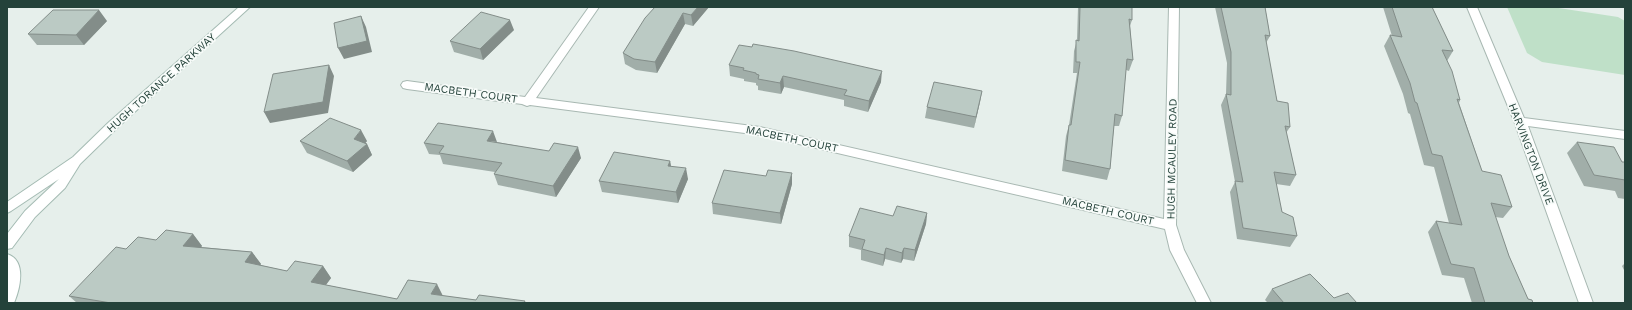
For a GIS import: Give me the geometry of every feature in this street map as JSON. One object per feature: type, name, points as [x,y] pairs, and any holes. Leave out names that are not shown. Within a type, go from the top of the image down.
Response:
[{"type":"street","name":"HUGH TORANCE PARKWAY","points":[[7,208],[77,160],[112,126],[245,7]]},
{"type":"street","points":[[527,102],[594,7]]},
{"type":"street","name":"HUGH MCAULEY ROAD","points":[[1174,7],[1170,225],[1177,250],[1204,303]]},
{"type":"street","name":"HARVINGTON DRIVE","points":[[1472,7],[1520,120],[1586,303]]},
{"type":"street","name":"MACBETH COURT","points":[[407,85],[465,91],[527,102],[666,118],[760,131],[1170,225]]},
{"type":"street","points":[[1520,120],[1625,135]]},
{"type":"street","name":"HUGH TORANCE PARKWAY","points":[[7,244],[30,214],[61,185],[77,160]]},
{"type":"street","points":[[7,259],[13,266],[15,285],[7,303]]},
{"type":"green space","points":[[1507,7],[1552,7],[1618,17],[1625,21],[1625,75],[1542,62],[1527,53]]},
{"type":"building","points":[[655,7],[698,7],[691,15],[683,13],[655,62],[634,59],[623,53],[645,18]]},
{"type":"building","points":[[1080,7],[1132,7],[1132,20],[1129,19],[1133,60],[1127,59],[1122,116],[1115,114],[1110,169],[1065,160],[1069,125],[1071,125],[1080,62],[1076,62],[1076,40],[1079,41]]},
{"type":"building","points":[[1221,7],[1265,7],[1270,36],[1265,35],[1277,101],[1288,103],[1290,127],[1285,126],[1296,175],[1274,172],[1282,212],[1293,217],[1297,236],[1243,228],[1235,181],[1243,182],[1226,94],[1231,95],[1231,52]]},
{"type":"building","points":[[1392,7],[1432,7],[1453,51],[1442,50],[1452,71],[1460,100],[1457,99],[1482,171],[1501,175],[1512,207],[1491,203],[1509,256],[1528,299],[1532,300],[1533,303],[1485,303],[1474,268],[1451,264],[1436,221],[1462,225],[1442,156],[1432,154],[1410,83],[1390,35],[1402,37]]},
{"type":"building","points":[[53,10],[99,10],[76,35],[28,34]]},
{"type":"building","points":[[481,12],[510,20],[480,49],[450,41]]},
{"type":"building","points":[[361,16],[367,41],[338,48],[334,23]]},
{"type":"building","points":[[753,44],[794,51],[882,71],[869,101],[844,95],[847,90],[783,76],[780,83],[758,79],[759,75],[756,73],[743,70],[744,68],[729,65],[739,45],[752,47]]},
{"type":"building","points":[[329,65],[323,102],[264,112],[273,74]]},
{"type":"building","points":[[934,82],[982,91],[976,117],[927,107]]},
{"type":"building","points":[[330,118],[361,130],[354,139],[367,144],[347,161],[300,141]]},
{"type":"building","points":[[438,123],[493,131],[487,141],[549,151],[554,143],[578,147],[553,186],[494,174],[502,163],[439,153],[444,146],[424,143]]},
{"type":"building","points":[[1577,142],[1614,147],[1622,162],[1625,162],[1625,180],[1594,175]]},
{"type":"building","points":[[614,152],[670,161],[668,166],[686,168],[676,192],[599,181]]},
{"type":"building","points":[[724,170],[766,176],[768,170],[792,173],[780,213],[712,203]]},
{"type":"building","points":[[897,206],[927,213],[915,250],[904,248],[902,253],[886,248],[884,255],[862,249],[865,240],[849,236],[860,208],[893,216]]},
{"type":"building","points":[[166,230],[193,234],[183,246],[252,252],[245,262],[287,271],[295,261],[323,266],[311,282],[397,299],[408,280],[437,284],[431,294],[476,300],[479,295],[525,301],[524,303],[111,303],[69,296],[116,247],[126,249],[138,237],[156,240]]},
{"type":"building","points":[[1310,274],[1334,298],[1348,293],[1357,303],[1284,303],[1272,289]]}]
